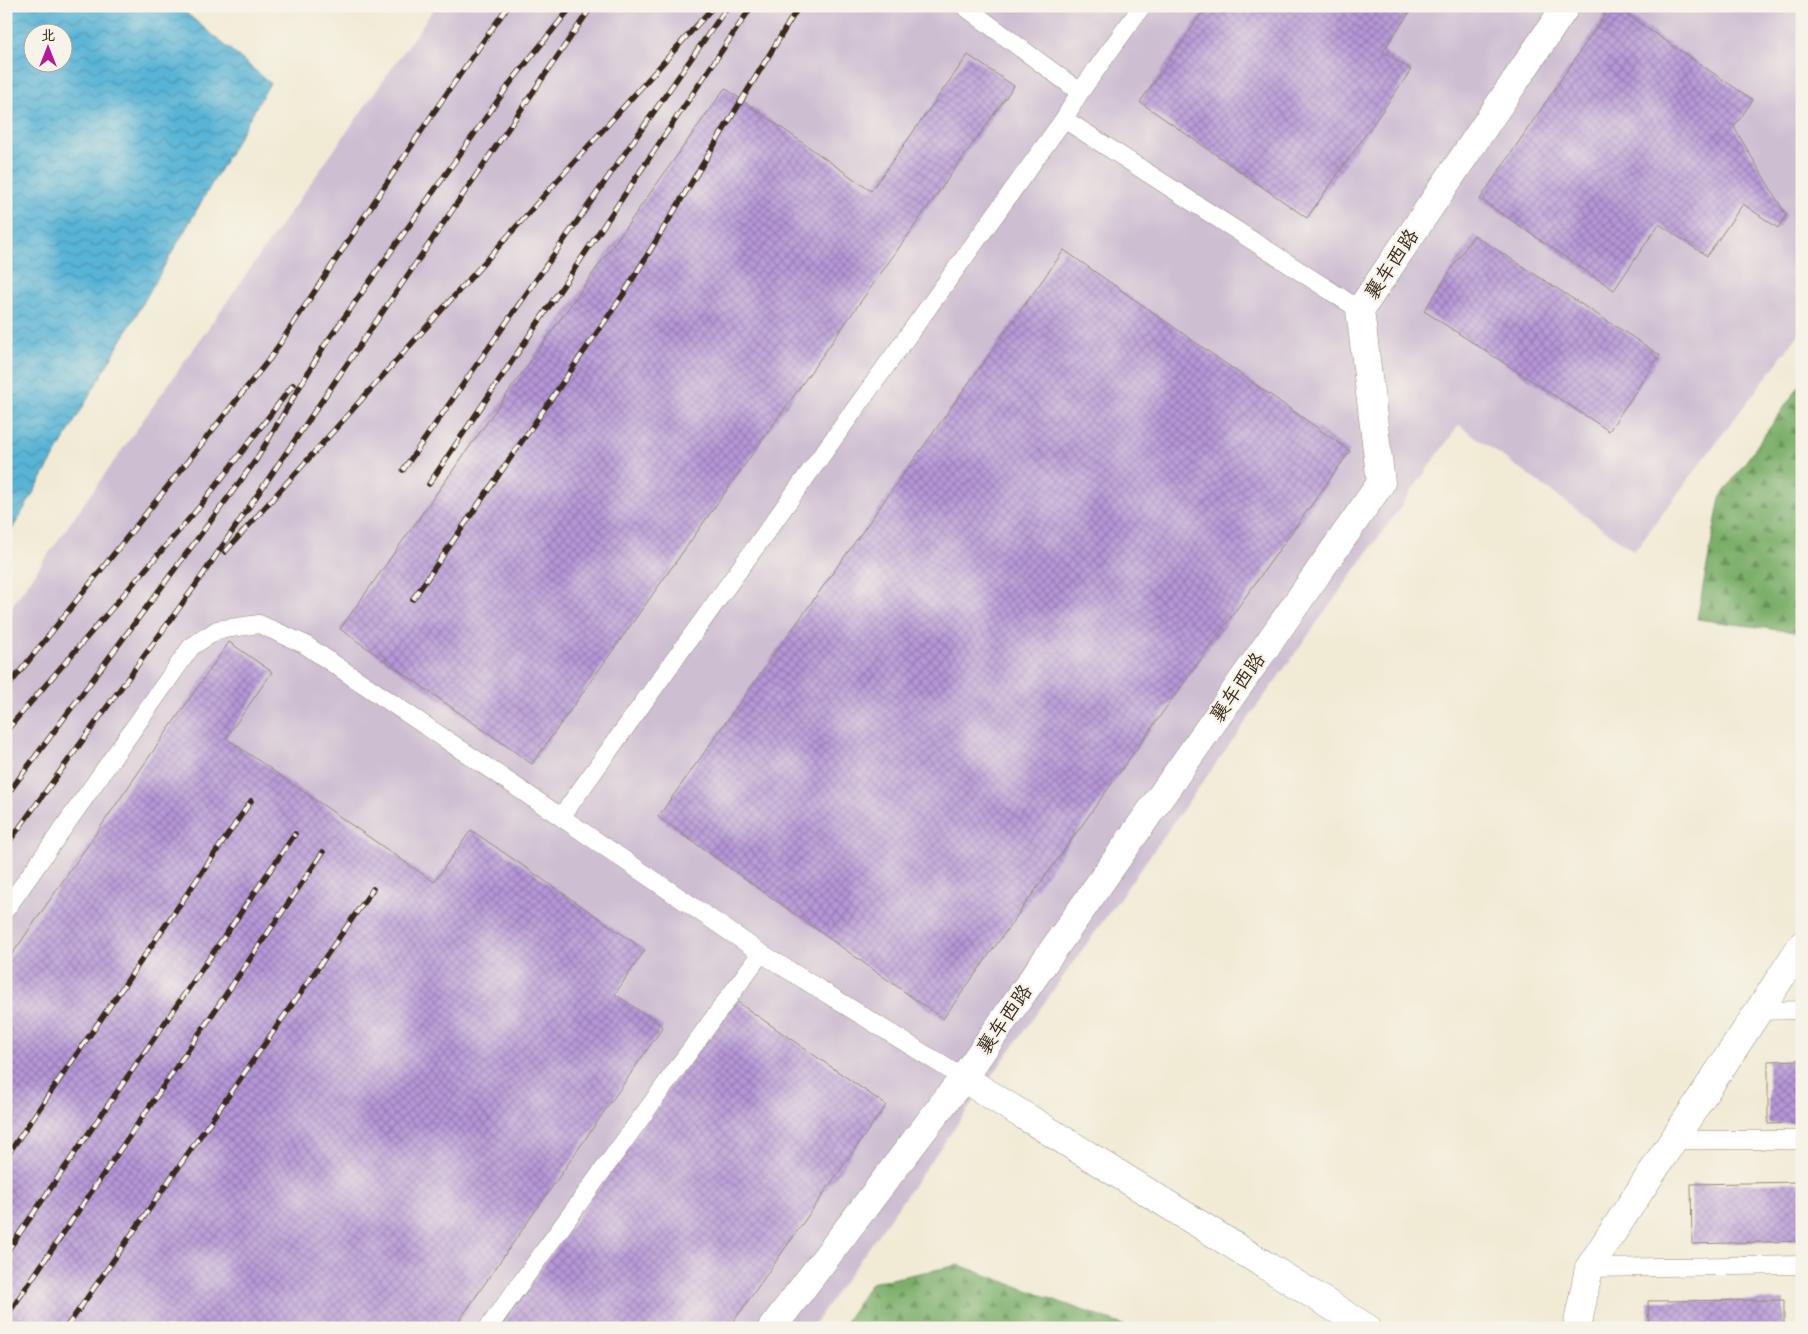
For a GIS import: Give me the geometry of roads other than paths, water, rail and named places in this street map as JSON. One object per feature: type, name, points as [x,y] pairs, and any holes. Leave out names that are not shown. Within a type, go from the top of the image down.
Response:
[{"type":"street","name":"襄车西路","points":[[772,1328],[963,1078],[1380,483],[1360,310],[1566,6]]},
{"type":"street","points":[[1577,1328],[1589,1268],[1802,945]]},
{"type":"street","points":[[963,1078],[1367,1328]]},
{"type":"lane","points":[[964,6],[1080,92]]},
{"type":"lane","points":[[561,817],[1064,119],[1080,92],[1142,6]]},
{"type":"lane","points":[[1064,119],[1360,310]]},
{"type":"lane","points":[[6,909],[191,647],[217,630],[259,624],[304,644],[761,953],[963,1078]]},
{"type":"lane","points":[[488,1328],[761,953]]},
{"type":"lane","points":[[1758,1011],[1802,1010]]},
{"type":"lane","points":[[1674,1140],[1802,1140]]},
{"type":"lane","points":[[1589,1268],[1802,1265]]},
{"type":"water","points":[[6,6],[178,6],[270,83],[6,540]]},
{"type":"railway","points":[[6,689],[271,357],[440,103],[508,6]]},
{"type":"railway","points":[[6,796],[256,460],[324,346],[511,82],[572,6]]},
{"type":"railway","points":[[6,846],[195,586],[592,6]]},
{"type":"railway","points":[[225,552],[714,6]]},
{"type":"railway","points":[[403,470],[728,6]]},
{"type":"railway","points":[[429,484],[752,6]]},
{"type":"railway","points":[[413,599],[623,295],[799,6]]},
{"type":"railway","points":[[6,731],[201,505],[293,385]]},
{"type":"railway","points":[[6,1157],[251,801]]},
{"type":"railway","points":[[6,1253],[295,834]]},
{"type":"railway","points":[[6,1317],[323,852]]},
{"type":"railway","points":[[66,1328],[373,889]]}]
